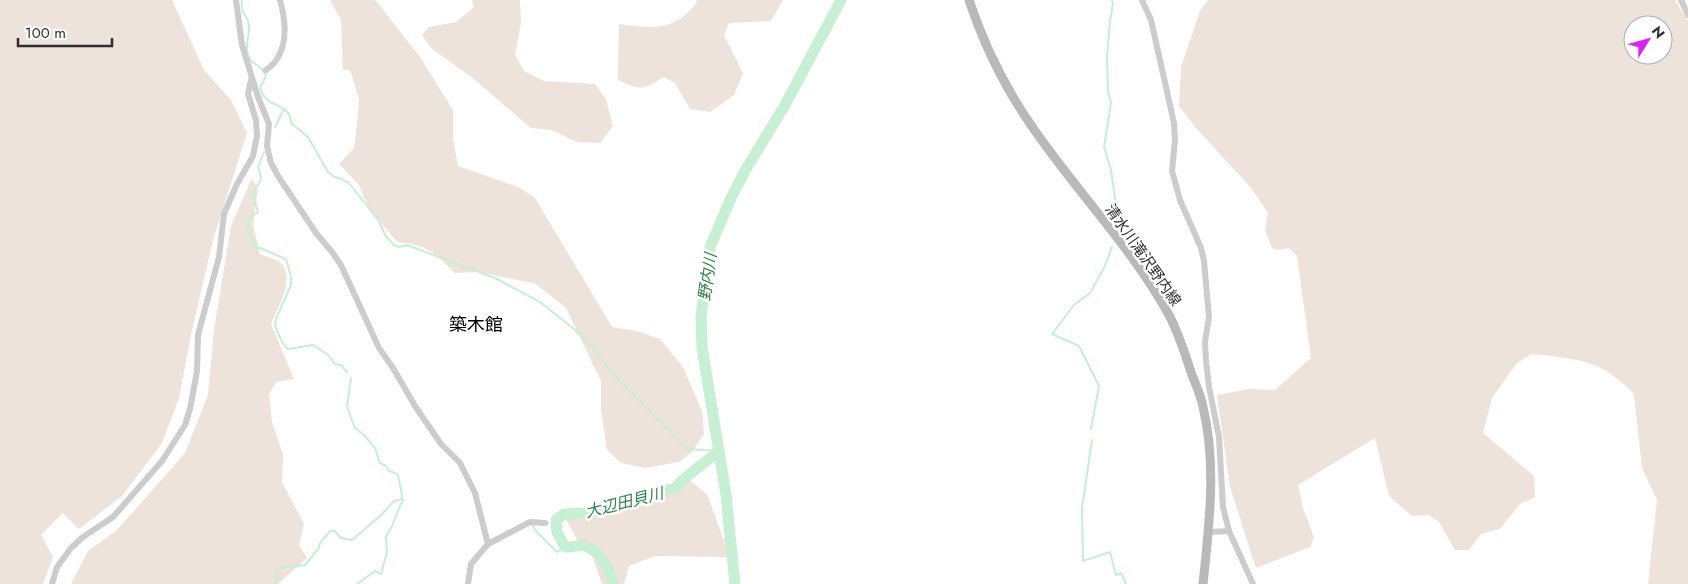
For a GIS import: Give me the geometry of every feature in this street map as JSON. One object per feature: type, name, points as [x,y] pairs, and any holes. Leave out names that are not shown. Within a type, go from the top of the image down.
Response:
[{"type":"main road","name":"清水川滝沢野内線","points":[[969,0],[991,58],[1011,95],[1053,156],[1120,240],[1150,284],[1169,316],[1180,340],[1203,406],[1209,437],[1209,532],[1203,584]]},
{"type":"street","points":[[236,0],[242,45],[252,79],[269,124],[267,146],[271,163],[316,233],[341,265],[379,348],[415,406],[441,444],[460,463],[475,493],[488,544]]},
{"type":"street","points":[[266,70],[278,58],[284,43],[284,24],[280,0]]},
{"type":"street","points":[[1142,0],[1151,20],[1174,123],[1172,171],[1180,200],[1201,248],[1204,261],[1209,317],[1205,342],[1206,361],[1219,437],[1222,507],[1229,531],[1253,584]]},
{"type":"street","points":[[1681,0],[1688,15]]},
{"type":"street","points":[[52,584],[58,567],[70,548],[113,517],[162,461],[185,426],[197,372],[198,336],[219,257],[224,214],[236,184],[253,156],[257,136],[256,120],[248,94],[252,79]]},
{"type":"street","points":[[468,584],[470,564],[488,544],[530,522],[545,523]]},
{"type":"street","points":[[1209,532],[1229,531]]},
{"type":"shaded area","points":[[0,0],[172,0],[204,70],[231,100],[247,133],[213,240],[192,330],[179,398],[162,443],[122,496],[79,529],[63,513],[41,535],[53,557],[43,584],[0,584]]},
{"type":"shaded area","points":[[330,0],[375,0],[377,2],[420,57],[453,110],[453,139],[458,166],[518,187],[535,198],[612,327],[636,331],[660,339],[683,367],[702,411],[704,434],[692,452],[679,462],[645,468],[621,463],[607,450],[601,410],[601,381],[566,308],[536,284],[479,272],[455,273],[430,251],[416,245],[397,242],[368,207],[359,185],[339,164],[354,148],[359,99],[350,70],[343,70],[341,20]]},
{"type":"shaded area","points":[[472,0],[520,0],[521,23],[515,55],[524,71],[544,81],[595,84],[606,100],[613,126],[600,143],[577,142],[551,130],[531,128],[470,76],[431,48],[422,35],[429,27],[456,22],[474,7]]},
{"type":"shaded area","points":[[697,0],[783,0],[771,21],[729,23],[724,35],[743,73],[734,95],[710,112],[690,109],[675,83],[664,77],[641,88],[618,80],[619,24],[654,27],[670,24],[694,7]]},
{"type":"shaded area","points":[[1208,0],[1675,0],[1688,21],[1688,584],[1648,584],[1657,500],[1642,468],[1634,394],[1612,375],[1589,363],[1531,354],[1516,364],[1492,398],[1483,433],[1534,476],[1535,497],[1520,504],[1500,529],[1481,534],[1469,550],[1455,550],[1439,522],[1428,515],[1412,516],[1389,496],[1375,438],[1298,485],[1303,508],[1314,537],[1310,547],[1256,568],[1230,487],[1217,395],[1250,389],[1275,390],[1311,358],[1297,256],[1289,248],[1278,250],[1272,248],[1265,230],[1268,213],[1251,188],[1196,128],[1179,106],[1181,67],[1200,11]]},
{"type":"shaded area","points":[[252,178],[258,189],[253,225],[260,254],[280,262],[286,271],[287,278],[284,294],[271,324],[294,379],[276,382],[269,394],[272,422],[283,455],[282,482],[304,524],[299,545],[307,558],[278,584],[71,584],[88,551],[117,530],[185,453],[208,395],[214,330],[231,226]]},
{"type":"shaded area","points":[[689,480],[707,494],[730,557],[655,556],[629,566],[624,584],[602,584],[593,558],[577,540],[565,517],[575,510]]},
{"type":"waterway","points":[[242,0],[242,8],[249,25],[248,55],[252,62],[262,69],[266,76],[260,88],[263,95],[289,114],[292,124],[308,137],[328,172],[348,182],[379,221],[385,235],[394,245],[399,247],[407,245],[495,278],[540,302],[574,329],[589,344],[611,372],[687,449],[719,451]]},
{"type":"waterway","name":"野内川","points":[[735,584],[726,495],[702,347],[701,317],[710,247],[746,169],[785,105],[841,0]]},
{"type":"waterway","points":[[1112,0],[1107,57],[1108,91],[1111,103],[1104,147],[1111,170],[1118,219],[1117,225]]},
{"type":"waterway","points":[[275,127],[284,109]]},
{"type":"waterway","points":[[264,152],[258,167],[261,176],[260,182],[253,193],[258,212],[249,218],[248,230],[255,246],[286,259],[291,277],[291,285],[276,319],[275,326],[283,344],[288,349],[313,345],[328,355],[335,364],[341,365],[347,372]]},
{"type":"waterway","points":[[1091,429],[1099,386],[1079,346],[1052,334],[1074,305],[1090,293],[1104,268],[1112,247]]},
{"type":"waterway","points":[[351,378],[347,406],[355,428],[375,448],[380,463],[386,466],[389,471],[398,475],[403,500],[386,536],[387,552],[381,574],[375,571],[357,584]]},
{"type":"waterway","points":[[1092,440],[1082,508],[1083,561],[1110,552],[1116,575],[1121,573],[1126,584]]},
{"type":"waterway","name":"大辺田貝川","points":[[613,584],[607,567],[600,556],[590,548],[582,546],[565,547],[557,532],[556,520],[564,514],[589,513],[614,507],[655,492],[674,489],[719,451]]},
{"type":"waterway","points":[[275,584],[278,579],[276,574],[277,568],[305,565],[330,531],[335,531],[341,538],[352,540],[394,501],[402,499]]},
{"type":"waterway","points":[[532,524],[535,530],[557,552],[565,547]]},
{"type":"district","name":"築木館","points":[[476,325]]}]
